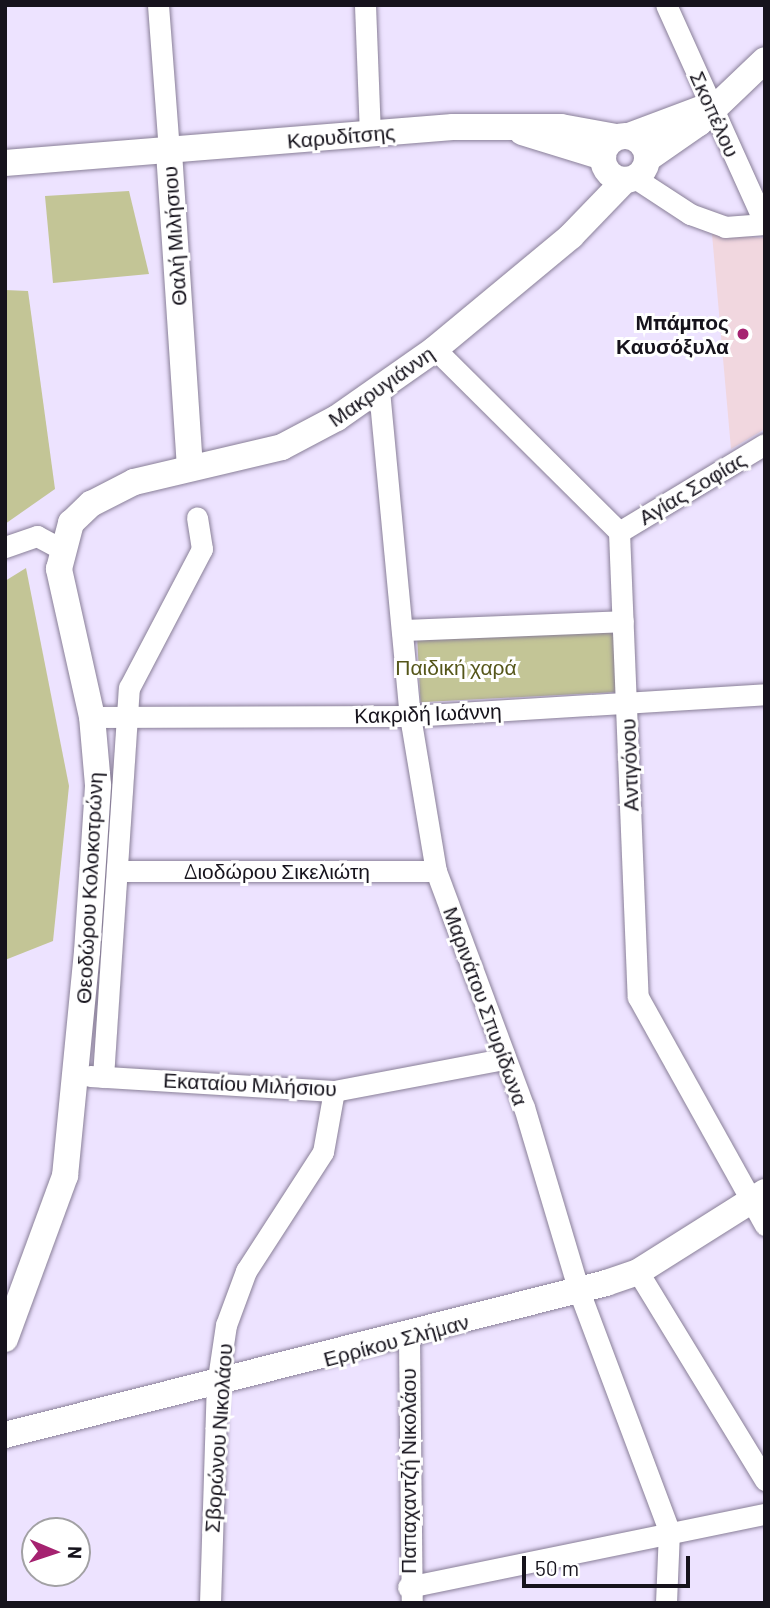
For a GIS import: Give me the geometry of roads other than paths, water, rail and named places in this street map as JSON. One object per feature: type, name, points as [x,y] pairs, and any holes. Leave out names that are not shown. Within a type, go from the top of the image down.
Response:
[{"type":"street","name":"Θαλή Μιλήσιου","points":[[158,5],[190,467]]},
{"type":"street","points":[[365,5],[370,133]]},
{"type":"street","name":"Σκοπέλου","points":[[666,5],[765,223]]},
{"type":"street","name":"Μακρυγιάννη","points":[[190,467],[294,442],[379,390],[435,349],[544,252],[623,160],[712,107],[765,60]]},
{"type":"street","name":"Καρυδίτσης","points":[[5,163],[169,152],[370,133],[514,128],[623,160]]},
{"type":"street","points":[[623,160],[673,205],[725,227],[765,223]]},
{"type":"street","points":[[435,349],[619,532]]},
{"type":"street","name":"Μαρινάτου Σπυρίδωνα","points":[[379,390],[410,716],[436,871],[504,1059],[579,1291],[670,1531],[667,1603]]},
{"type":"street","name":"Αγίας Σοφίας","points":[[619,532],[765,444]]},
{"type":"street","name":"Θεοδώρου Κολοκοτρώνη","points":[[5,1339],[60,1200],[77,1075],[98,785],[92,716],[64,614],[61,549],[71,523],[91,503],[134,482],[190,467]]},
{"type":"street","points":[[103,1077],[130,716],[129,688],[202,549],[197,517]]},
{"type":"street","name":"Αντιγόνου","points":[[619,532],[638,997],[758,1197],[765,1225]]},
{"type":"street","points":[[5,547],[37,536],[61,549]]},
{"type":"street","points":[[402,630],[623,621]]},
{"type":"street","points":[[716,698],[765,678]]},
{"type":"street","name":"Κακριδή Ιωάννη","points":[[92,716],[410,716],[765,694]]},
{"type":"street","name":"Διοδώρου Σικελιώτη","points":[[118,871],[436,871]]},
{"type":"street","name":"Εκαταίου Μιλήσιου","points":[[77,1075],[334,1091],[504,1059]]},
{"type":"street","name":"Σβορώνου Νικολάου","points":[[209,1603],[217,1385],[232,1301],[323,1152],[334,1091]]},
{"type":"street","name":"Ερρίκου Σλήμαν","points":[[5,1435],[409,1338],[579,1291],[638,1272],[758,1197]]},
{"type":"street","points":[[638,1272],[765,1480]]},
{"type":"street","name":"Παπαχαντζή Νικολάου","points":[[409,1338],[410,1595]]},
{"type":"street","points":[[410,1595],[670,1531],[765,1514]]},
{"type":"place","name":"Μπάμπος Καυσόξυλα","points":[[743,334]]},
{"type":"park label","name":"Παιδική χαρά","points":[[456,667]]}]
